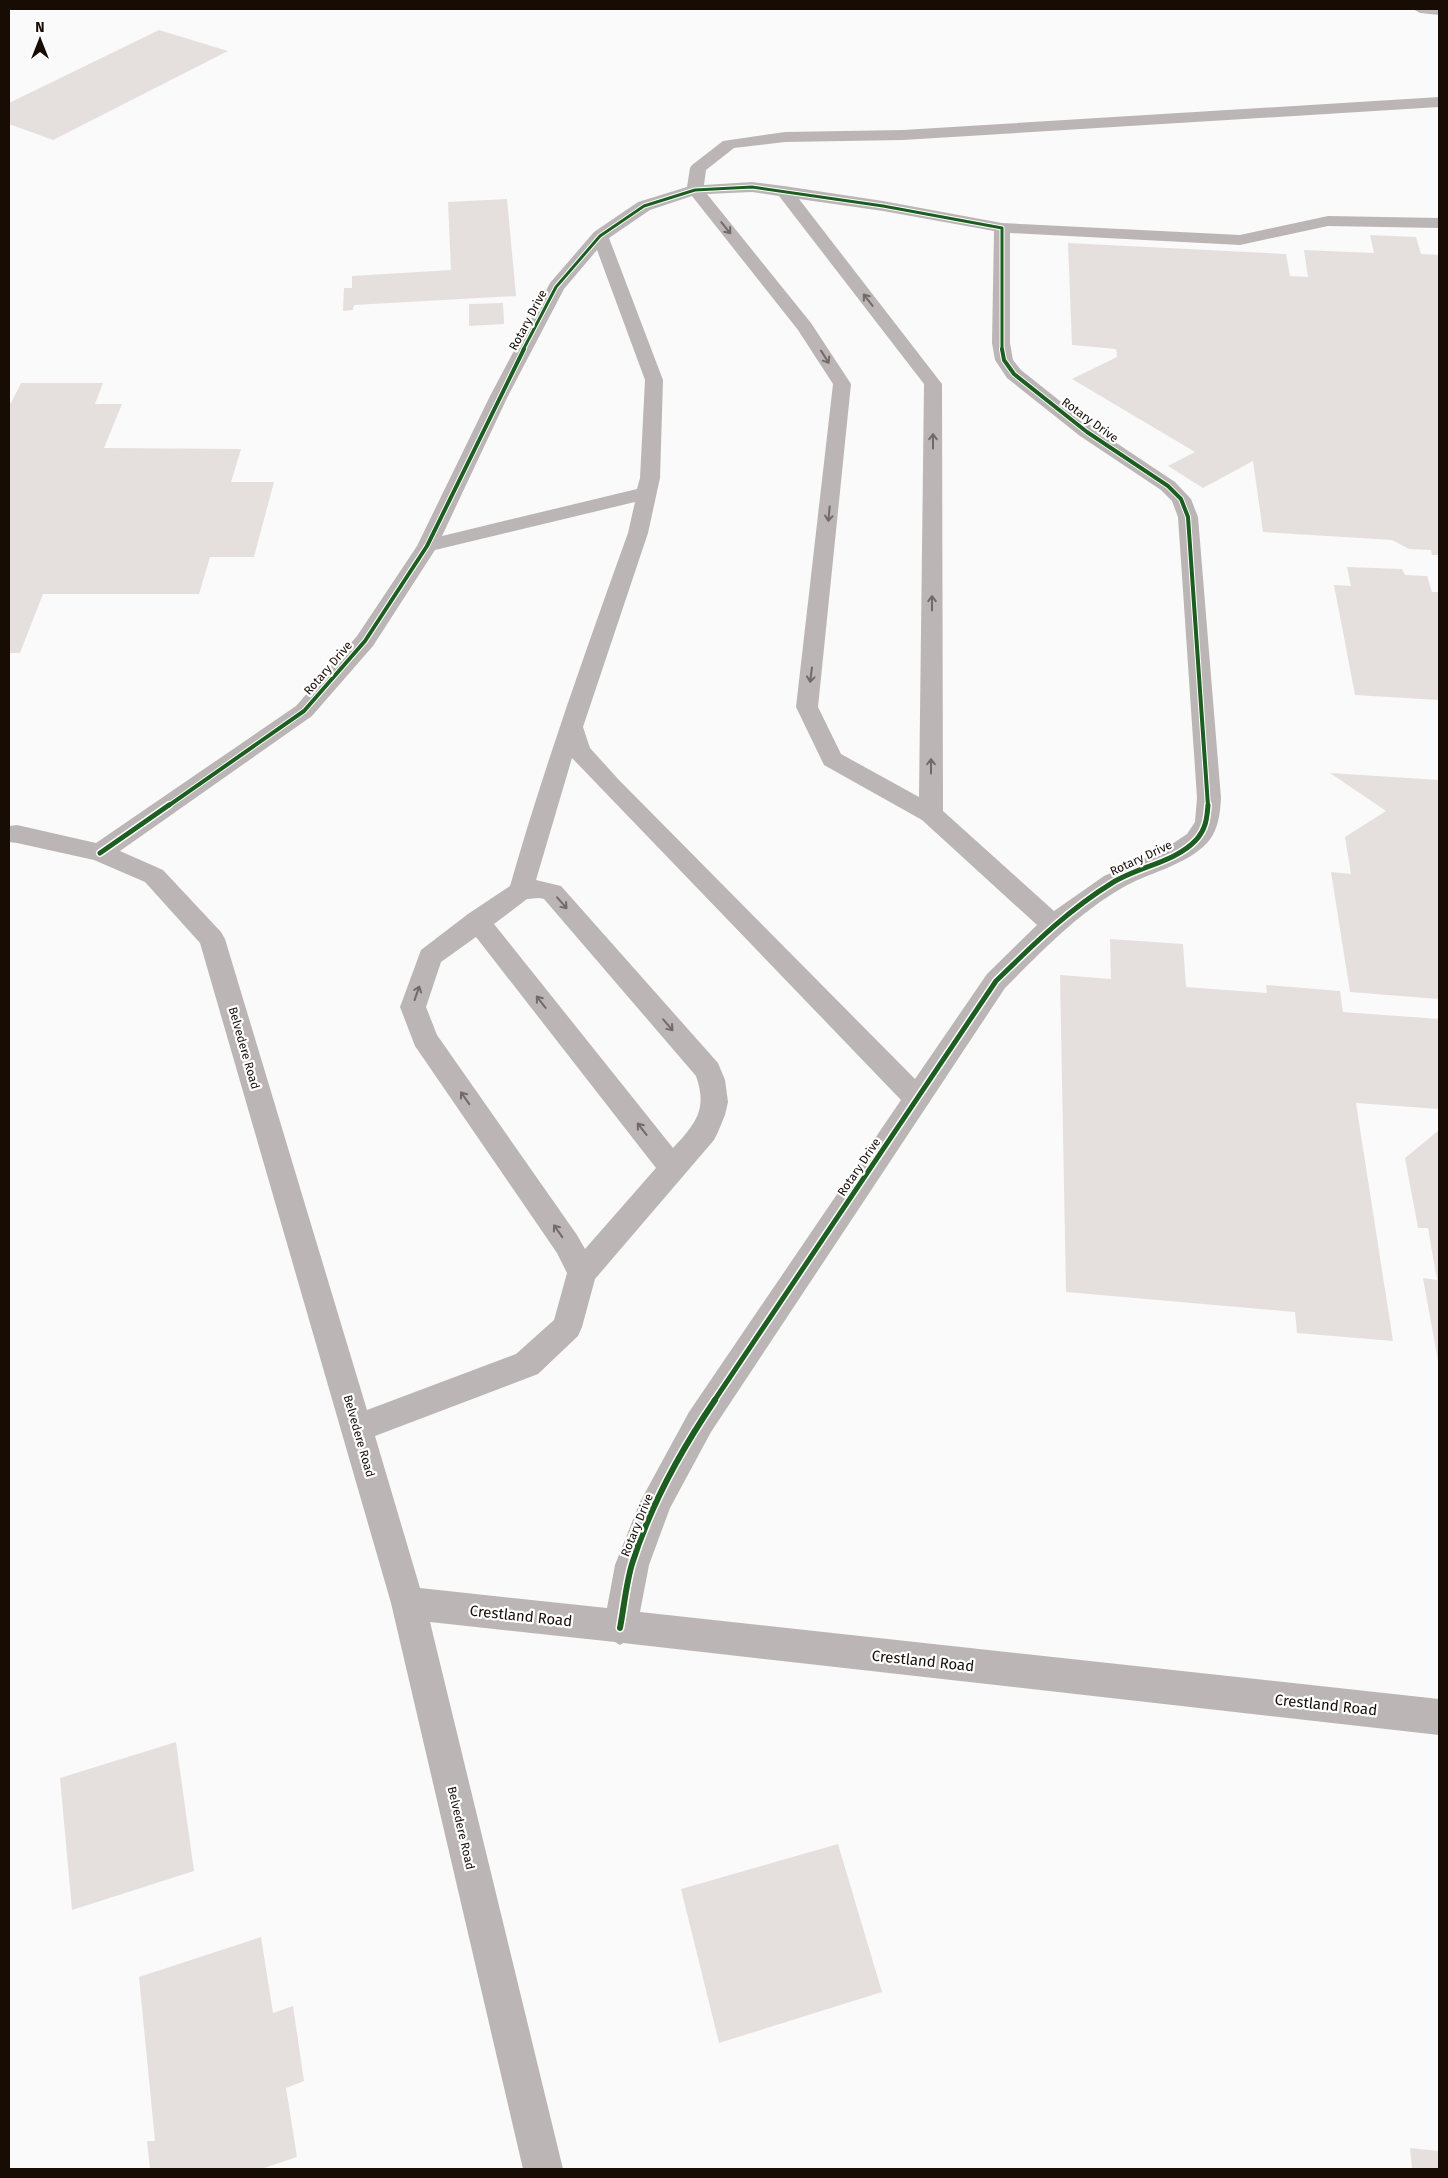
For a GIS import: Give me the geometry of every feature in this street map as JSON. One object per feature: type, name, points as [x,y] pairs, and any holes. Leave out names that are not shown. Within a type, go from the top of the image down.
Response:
[{"type":"main road","points":[[1420,9],[1439,11]]},
{"type":"street","points":[[1053,925],[930,814],[832,759],[807,707],[842,384],[806,327],[695,190],[698,168],[729,144],[785,137],[903,135],[1439,102]]},
{"type":"street","name":"Rotary Drive","points":[[100,854],[304,711],[365,641],[427,546],[499,396],[556,287],[600,236],[644,206],[695,190],[752,187],[883,206],[1002,228],[1001,343],[1004,360],[1014,374],[1034,392],[1087,432],[1168,486],[1180,499],[1188,517],[1209,798],[1207,823],[1196,840],[1172,856],[1113,882],[1053,925],[996,981],[696,1430],[656,1502],[632,1565],[620,1628]]},
{"type":"street","points":[[784,192],[933,384],[930,814]]},
{"type":"street","points":[[1002,228],[1240,240],[1328,222],[1439,223]]},
{"type":"street","points":[[521,891],[570,727],[638,533],[650,478],[654,380],[600,236]]},
{"type":"street","points":[[427,546],[647,494]]},
{"type":"street","points":[[570,727],[580,752],[611,786],[916,1099]]},
{"type":"street","name":"Belvedere Road","points":[[9,834],[17,834],[100,854],[154,876],[212,938],[408,1604],[543,2169]]},
{"type":"street","points":[[356,1428],[527,1364],[567,1327],[582,1273],[704,1132],[714,1112],[715,1091],[708,1071],[552,892],[538,888],[521,891],[477,921],[430,957],[413,1007],[425,1039],[567,1244],[582,1273]]},
{"type":"street","points":[[477,921],[672,1167]]},
{"type":"street","name":"Crestland Road","points":[[408,1604],[1439,1717]]},
{"type":"building","points":[[159,30],[228,51],[53,140],[9,124],[9,103]]},
{"type":"building","points":[[507,199],[516,296],[354,305],[353,310],[343,311],[344,288],[352,288],[352,276],[451,270],[448,202]]},
{"type":"building","points":[[1370,235],[1416,237],[1421,254],[1439,255],[1439,555],[1432,555],[1431,550],[1409,549],[1392,540],[1263,532],[1253,461],[1203,488],[1168,466],[1195,452],[1072,379],[1117,357],[1116,349],[1072,345],[1068,243],[1286,254],[1290,276],[1308,277],[1304,250],[1374,253]]},
{"type":"building","points":[[503,303],[504,324],[469,326],[469,304]]},
{"type":"building","points":[[21,383],[103,383],[95,404],[122,404],[104,448],[241,449],[231,482],[274,482],[254,557],[210,557],[199,594],[43,594],[20,653],[9,653],[9,403],[11,403]]},
{"type":"building","points":[[1347,567],[1402,569],[1405,575],[1427,576],[1432,592],[1439,592],[1439,700],[1355,695],[1334,585],[1351,586]]},
{"type":"building","points":[[1330,773],[1439,780],[1439,999],[1350,992],[1331,872],[1351,874],[1345,837],[1386,811]]},
{"type":"building","points":[[1110,939],[1183,944],[1186,987],[1267,993],[1266,985],[1340,991],[1343,1012],[1439,1019],[1439,1109],[1356,1103],[1393,1341],[1297,1333],[1295,1312],[1066,1292],[1060,975],[1111,979]]},
{"type":"building","points":[[1439,1130],[1438,1361],[1423,1278],[1437,1280],[1428,1228],[1418,1228],[1405,1158]]},
{"type":"building","points":[[176,1742],[194,1871],[72,1910],[60,1778]]},
{"type":"building","points":[[838,1844],[882,1992],[719,2043],[681,1889]]},
{"type":"building","points":[[261,1937],[273,2013],[293,2006],[304,2081],[286,2088],[297,2157],[261,2169],[150,2169],[147,2141],[155,2141],[139,1977]]},
{"type":"building","points":[[1410,2148],[1439,2151],[1439,2169],[1412,2169]]},
{"type":"cycle path","points":[[100,853],[304,711],[365,641],[427,546],[499,396],[556,287],[600,236],[644,206],[695,190],[752,187],[883,206],[1002,228],[1001,343],[1004,360],[1014,374],[1087,432],[1168,486],[1181,499],[1188,517],[1209,798],[1207,823],[1196,840],[1172,856],[1113,882],[1053,925],[996,981],[700,1422],[656,1502],[632,1565],[620,1628]]}]
